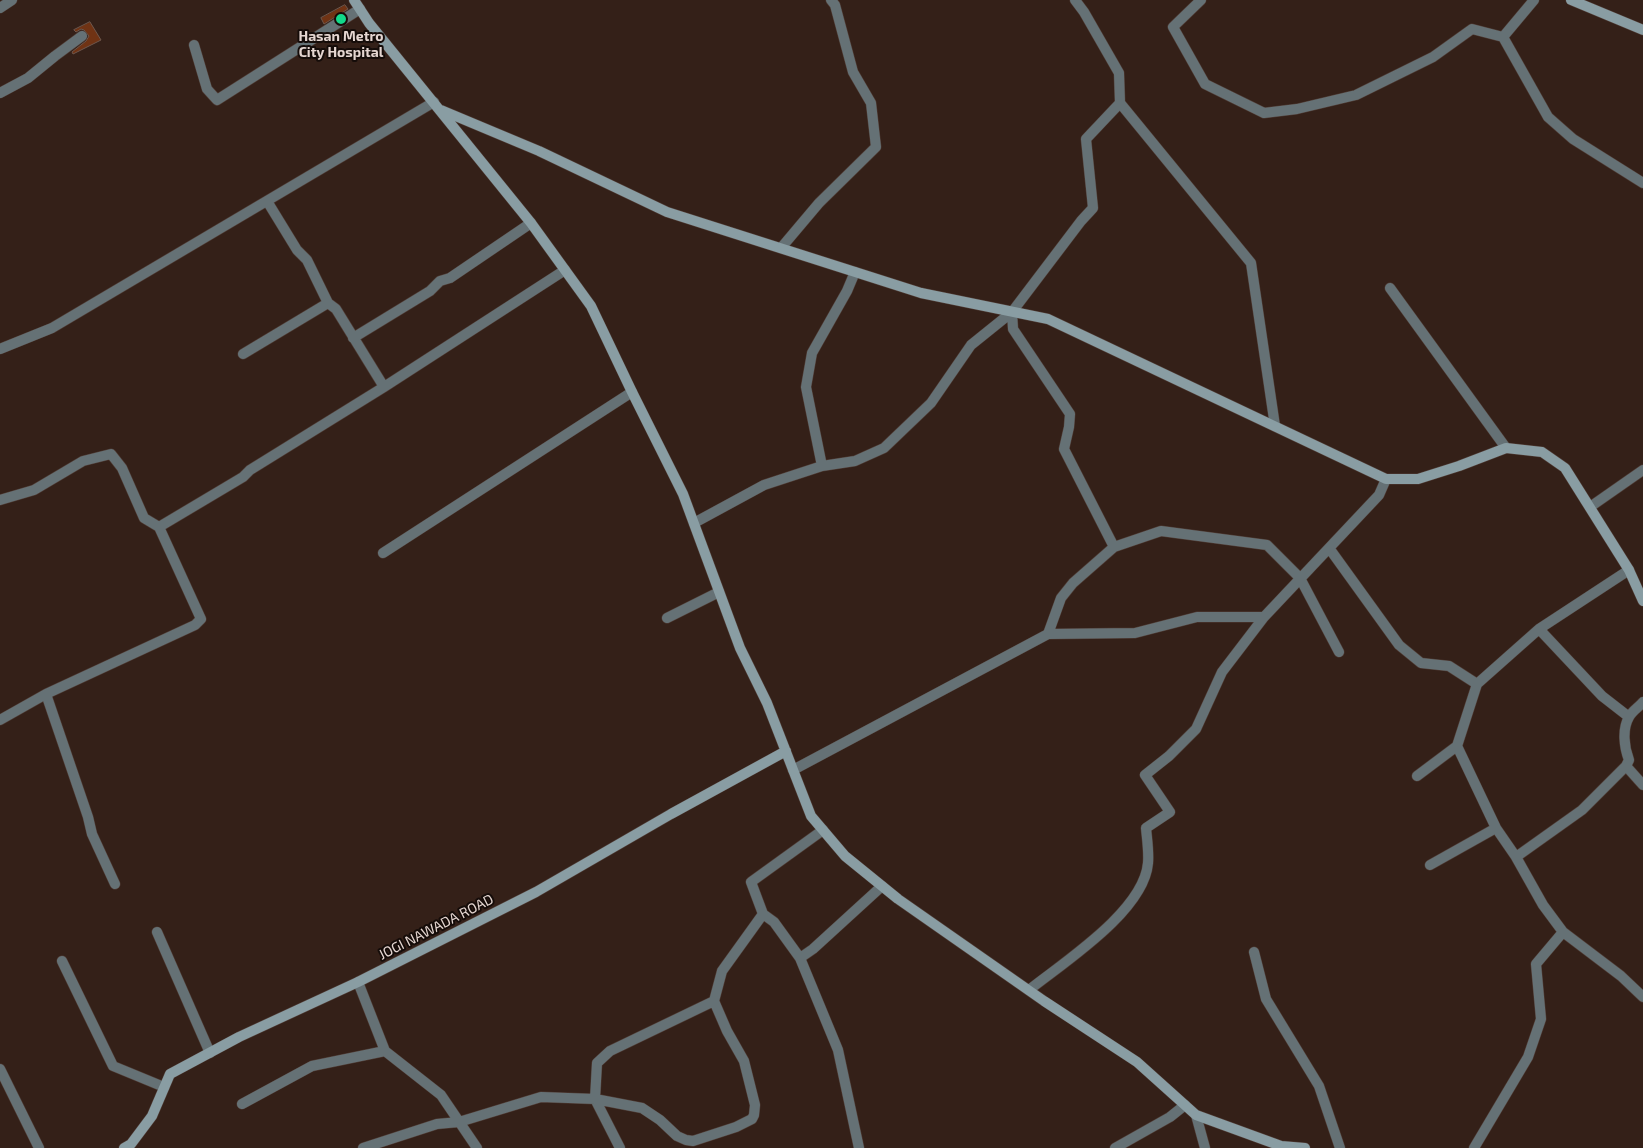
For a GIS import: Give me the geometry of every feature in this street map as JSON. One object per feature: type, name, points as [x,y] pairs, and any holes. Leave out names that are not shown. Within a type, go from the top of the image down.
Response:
[{"type":"street","points":[[0,8],[12,0]]},
{"type":"street","points":[[354,0],[369,23],[531,223],[591,306],[683,494],[740,648],[767,703],[811,816],[845,856],[898,899],[1137,1062],[1196,1115],[1281,1146],[1305,1148]]},
{"type":"street","points":[[781,248],[819,203],[876,147],[871,103],[854,72],[835,5],[831,0]]},
{"type":"street","points":[[1075,0],[1084,12],[1119,73],[1120,103],[1251,263],[1275,426]]},
{"type":"street","points":[[1201,0],[1173,27],[1204,84],[1264,113],[1297,109],[1356,95],[1433,57],[1472,29],[1503,37],[1548,117],[1573,139],[1643,183]]},
{"type":"street","points":[[1503,37],[1534,0]]},
{"type":"street","points":[[1571,0],[1643,30]]},
{"type":"street","points":[[194,45],[207,89],[217,100],[360,9]]},
{"type":"street","points":[[0,92],[28,78],[82,36]]},
{"type":"street","points":[[694,524],[764,484],[822,466],[855,461],[884,448],[931,403],[971,345],[1012,312],[1094,208],[1086,140],[1120,103]]},
{"type":"street","points":[[437,106],[539,151],[667,212],[921,293],[1048,320],[1386,479],[1418,478],[1460,466],[1506,448],[1542,452],[1565,468],[1629,570],[1643,601]]},
{"type":"street","points":[[0,349],[52,328],[267,201],[437,106]]},
{"type":"street","points":[[267,201],[296,250],[307,260],[328,304],[336,309],[384,387]]},
{"type":"street","points":[[353,338],[430,291],[440,280],[450,278],[531,223]]},
{"type":"street","points":[[159,527],[243,477],[250,470],[384,387],[566,270]]},
{"type":"street","points":[[822,466],[806,387],[812,353],[847,291],[855,272]]},
{"type":"street","points":[[1390,288],[1506,448]]},
{"type":"street","points":[[243,354],[328,304]]},
{"type":"street","points":[[1012,312],[1013,330],[1070,414],[1064,450],[1114,547]]},
{"type":"street","points":[[383,553],[632,392]]},
{"type":"street","points":[[0,500],[34,490],[83,461],[111,454],[122,468],[144,518],[159,527],[201,619],[195,625],[46,694],[0,720]]},
{"type":"street","points":[[1590,507],[1643,470]]},
{"type":"street","points":[[1029,990],[1114,922],[1141,888],[1148,864],[1146,828],[1170,812],[1145,774],[1169,756],[1196,729],[1222,672],[1264,617],[1379,495],[1386,479]]},
{"type":"street","points":[[1048,634],[1061,598],[1073,584],[1114,547],[1161,531],[1267,545],[1300,578],[1340,652]]},
{"type":"street","points":[[1329,548],[1399,645],[1421,663],[1449,666],[1477,684]]},
{"type":"street","points":[[1417,776],[1457,746],[1477,684],[1539,629],[1629,570]]},
{"type":"street","points":[[667,618],[719,592]]},
{"type":"street","points":[[793,770],[1048,634],[1135,633],[1197,617],[1264,617]]},
{"type":"street","points":[[1539,629],[1602,696],[1628,717]]},
{"type":"street","points":[[46,694],[88,817],[92,834],[115,884]]},
{"type":"street","points":[[1516,857],[1582,810],[1626,766],[1629,760],[1625,750],[1625,732],[1628,717],[1643,702]]},
{"type":"street","points":[[1457,746],[1496,828],[1516,857],[1543,905],[1563,932],[1621,976],[1643,997]]},
{"type":"street","name":"JOGI NAWADA ROAD","points":[[124,1148],[131,1144],[152,1116],[170,1074],[239,1037],[358,982],[536,892],[671,814],[786,751]]},
{"type":"street","points":[[1626,766],[1643,785]]},
{"type":"street","points":[[1430,865],[1496,828]]},
{"type":"street","points":[[823,830],[751,882],[764,914],[774,922],[800,958],[838,1050],[859,1148]]},
{"type":"street","points":[[800,958],[813,949],[882,886]]},
{"type":"street","points":[[363,1148],[437,1124],[460,1122],[541,1097],[595,1099],[642,1108],[660,1120],[677,1136],[693,1141],[710,1137],[752,1119],[755,1105],[744,1061],[727,1031],[714,1001],[722,971],[764,914]]},
{"type":"street","points":[[157,932],[210,1053]]},
{"type":"street","points":[[1474,1148],[1528,1057],[1541,1019],[1536,964],[1563,932]]},
{"type":"street","points":[[1254,952],[1266,999],[1319,1086],[1340,1148]]},
{"type":"street","points":[[62,961],[113,1066],[164,1087]]},
{"type":"street","points":[[358,982],[385,1051],[441,1094],[478,1148]]},
{"type":"street","points":[[620,1148],[595,1099],[597,1063],[610,1051],[714,1001]]},
{"type":"street","points":[[242,1104],[312,1066],[385,1051]]},
{"type":"street","points":[[0,1069],[40,1148]]},
{"type":"street","points":[[1115,1148],[1170,1117],[1185,1105]]},
{"type":"street","points":[[1196,1115],[1205,1148]]},
{"type":"building","points":[[345,5],[348,9],[324,24],[321,18]]},
{"type":"building","points":[[90,22],[101,40],[73,54],[72,52],[86,41],[89,36],[84,30],[81,29],[76,32],[74,30]]},
{"type":"place","name":"Hasan Metro City Hospital","points":[[341,19]]}]
